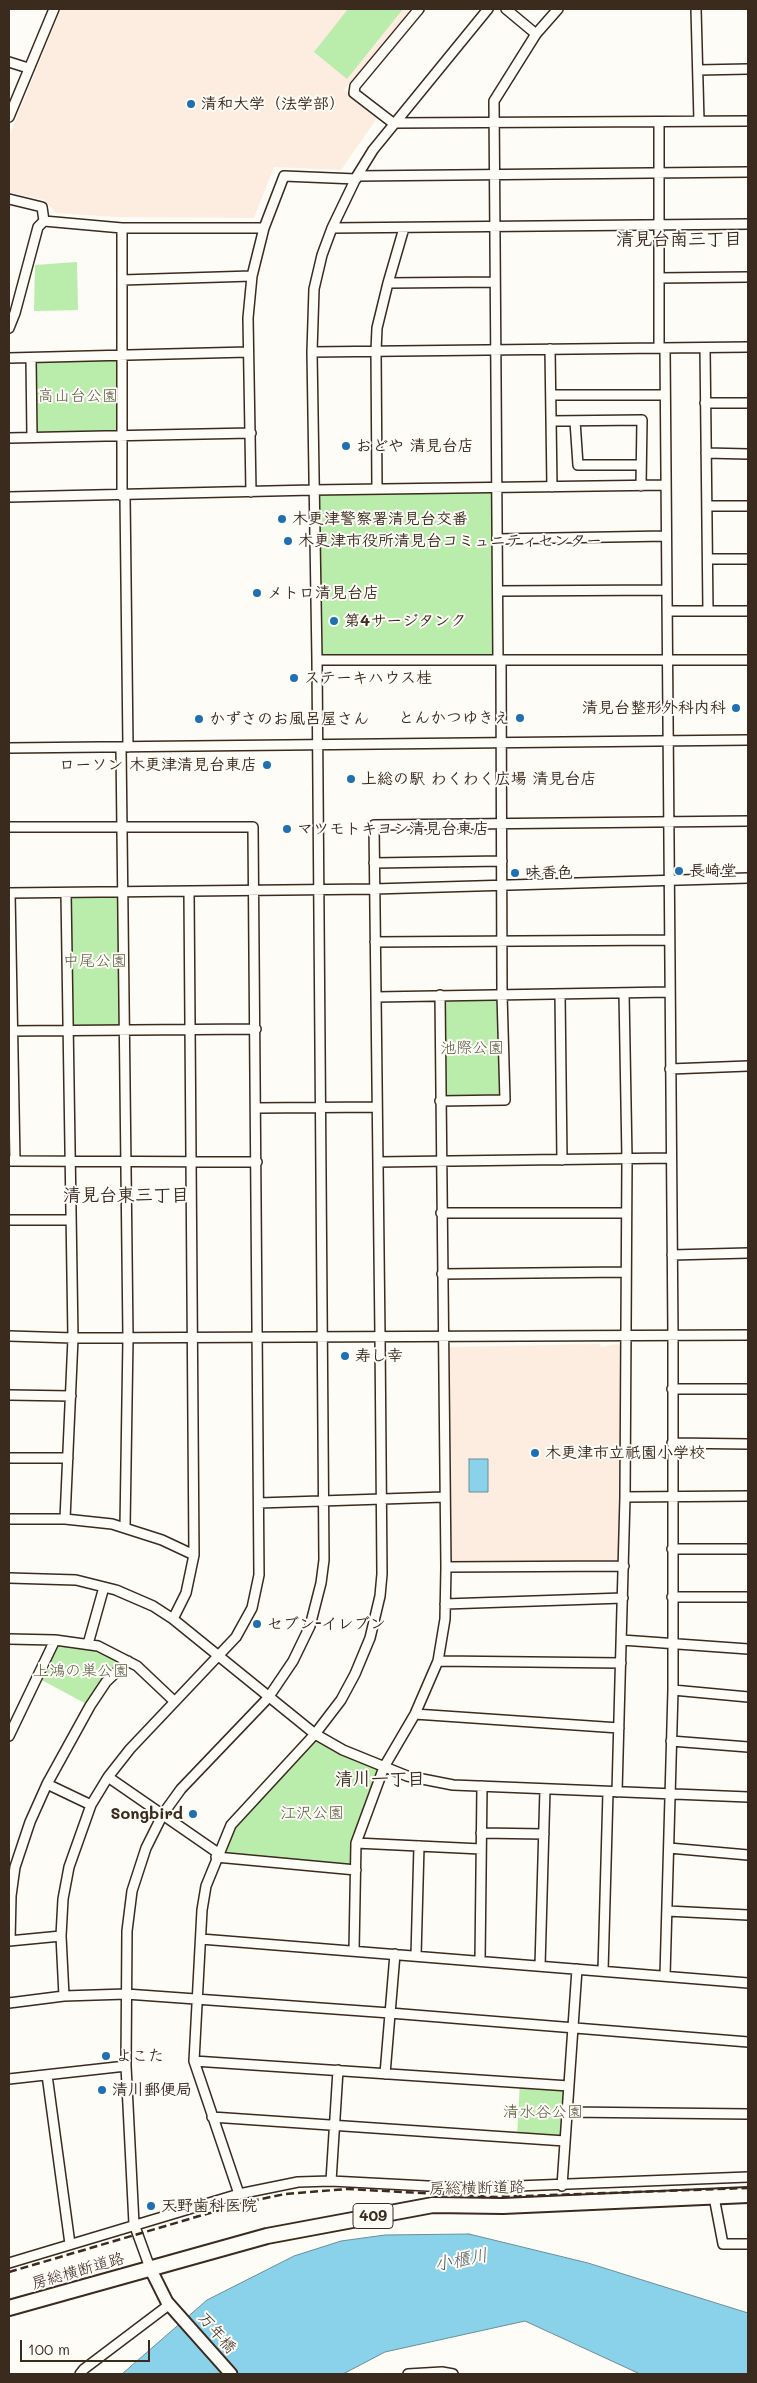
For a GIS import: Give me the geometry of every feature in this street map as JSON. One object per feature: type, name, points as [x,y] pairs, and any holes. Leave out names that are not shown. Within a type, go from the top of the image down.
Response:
[{"type":"highway","name":"房総横断道路","points":[[9,2308],[267,2236],[433,2205],[503,2206],[748,2195]]},
{"type":"main road","name":"万年橋","points":[[150,2268],[170,2304],[231,2374]]},
{"type":"street","points":[[9,117],[54,9]]},
{"type":"street","points":[[419,9],[355,86],[354,93],[392,123],[748,121]]},
{"type":"street","points":[[150,2268],[134,2224],[126,2066],[127,1931],[132,1891],[146,1848],[163,1814],[193,1775],[268,1698],[293,1661],[310,1626],[321,1583],[324,1560],[325,1501],[316,745],[317,660],[312,352],[314,289],[322,255],[332,228],[357,178],[392,123],[488,9]]},
{"type":"street","points":[[506,9],[536,34]]},
{"type":"street","points":[[440,1101],[505,1100],[502,994],[502,743],[497,539],[494,100],[536,34],[558,9]]},
{"type":"street","points":[[696,9],[699,121]]},
{"type":"street","points":[[9,62],[28,68]]},
{"type":"street","points":[[698,70],[748,69]]},
{"type":"street","points":[[659,122],[659,278],[665,395],[673,1335],[673,1690],[664,1976]]},
{"type":"street","points":[[251,492],[248,318],[252,276],[264,228],[284,176],[357,178],[748,172]]},
{"type":"street","points":[[9,199],[42,207],[44,221]]},
{"type":"street","points":[[44,221],[122,228],[264,228]]},
{"type":"street","points":[[9,328],[15,313],[38,227],[44,221]]},
{"type":"street","points":[[332,228],[748,224]]},
{"type":"street","points":[[122,228],[122,435],[124,496],[122,892],[128,1338],[125,1527]]},
{"type":"street","points":[[377,489],[377,328],[404,228]]},
{"type":"street","points":[[122,280],[252,276]]},
{"type":"street","points":[[659,278],[748,278]]},
{"type":"street","points":[[388,283],[495,282]]},
{"type":"street","points":[[312,352],[748,347]]},
{"type":"street","points":[[705,348],[708,611]]},
{"type":"street","points":[[550,349],[552,487]]},
{"type":"street","points":[[9,358],[248,352]]},
{"type":"street","points":[[30,358],[32,437]]},
{"type":"street","points":[[551,396],[665,395]]},
{"type":"street","points":[[706,403],[748,403]]},
{"type":"street","points":[[551,421],[642,420],[641,486]]},
{"type":"street","points":[[575,421],[578,465],[641,465]]},
{"type":"street","points":[[9,438],[251,433]]},
{"type":"street","points":[[706,453],[748,454]]},
{"type":"street","points":[[9,497],[124,496],[314,490],[666,486]]},
{"type":"street","points":[[707,506],[748,506]]},
{"type":"street","points":[[497,539],[666,536]]},
{"type":"street","points":[[708,559],[748,559]]},
{"type":"street","points":[[498,591],[666,590]]},
{"type":"street","points":[[667,611],[748,611]]},
{"type":"street","points":[[317,660],[748,660]]},
{"type":"street","points":[[9,748],[748,740]]},
{"type":"street","points":[[239,2194],[194,2061],[206,1886],[217,1855],[231,1825],[240,1813],[315,1734],[341,1700],[355,1674],[370,1638],[380,1596],[380,1336],[374,825],[748,821]]},
{"type":"street","points":[[9,827],[253,827],[260,1558],[256,1592],[245,1622],[236,1637],[146,1730],[108,1777],[91,1805],[69,1868],[63,1899],[61,1936],[64,1996]]},
{"type":"street","points":[[374,863],[502,861]]},
{"type":"street","points":[[257,1162],[12,1161],[10,893],[374,889],[748,878]]},
{"type":"street","points":[[172,1619],[186,1593],[194,1555],[189,892]]},
{"type":"street","points":[[65,1519],[73,1338],[66,893]]},
{"type":"street","points":[[375,942],[669,940]]},
{"type":"street","points":[[376,997],[670,992]]},
{"type":"street","points":[[603,1971],[613,1792],[619,1728],[626,1496],[625,1272],[627,1159],[624,993]]},
{"type":"street","points":[[560,994],[562,1160]]},
{"type":"street","points":[[354,1951],[356,1843],[384,1767],[414,1714],[438,1661],[443,1636],[446,1567],[440,995]]},
{"type":"street","points":[[11,1031],[256,1028]]},
{"type":"street","points":[[670,1069],[748,1066]]},
{"type":"street","points":[[257,1108],[377,1107]]},
{"type":"street","points":[[378,1162],[671,1158]]},
{"type":"street","points":[[441,1213],[626,1213]]},
{"type":"street","points":[[9,1220],[71,1220]]},
{"type":"street","points":[[672,1255],[748,1254]]},
{"type":"street","points":[[442,1274],[625,1272]]},
{"type":"street","points":[[9,1336],[193,1338],[748,1335]]},
{"type":"street","points":[[672,1389],[748,1389]]},
{"type":"street","points":[[9,1395],[71,1396]]},
{"type":"street","points":[[672,1443],[748,1444]]},
{"type":"street","points":[[9,1458],[68,1458]]},
{"type":"street","points":[[626,1496],[748,1496]]},
{"type":"street","points":[[259,1503],[444,1497]]},
{"type":"street","points":[[9,1519],[65,1519],[125,1527],[162,1540],[194,1555]]},
{"type":"street","points":[[672,1548],[748,1549]]},
{"type":"street","points":[[446,1567],[624,1566]]},
{"type":"street","points":[[9,1578],[76,1580],[104,1586],[134,1597],[172,1619],[315,1734],[343,1750],[407,1776],[432,1781],[482,1786],[613,1792],[670,1792],[748,1797]]},
{"type":"street","points":[[88,1644],[104,1586]]},
{"type":"street","points":[[672,1597],[748,1597]]},
{"type":"street","points":[[445,1604],[623,1598]]},
{"type":"street","points":[[9,1639],[55,1640],[98,1646],[137,1666],[174,1702]]},
{"type":"street","points":[[9,1736],[55,1640]]},
{"type":"street","points":[[622,1640],[748,1649]]},
{"type":"street","points":[[61,1936],[9,1941],[11,1896],[15,1867],[30,1822],[90,1706],[106,1682],[128,1661]]},
{"type":"street","points":[[438,1661],[622,1663]]},
{"type":"street","points":[[673,1690],[748,1697]]},
{"type":"street","points":[[414,1714],[619,1728]]},
{"type":"street","points":[[672,1741],[748,1748]]},
{"type":"street","points":[[108,1777],[163,1814],[217,1855],[356,1870]]},
{"type":"street","points":[[48,1784],[91,1805]]},
{"type":"street","points":[[480,1961],[482,1786]]},
{"type":"street","points":[[540,1966],[546,1789]]},
{"type":"street","points":[[481,1833],[544,1834]]},
{"type":"street","points":[[356,1843],[481,1849]]},
{"type":"street","points":[[416,1956],[419,1846]]},
{"type":"street","points":[[668,1848],[748,1855]]},
{"type":"street","points":[[667,1911],[748,1915]]},
{"type":"street","points":[[201,1939],[748,1983]]},
{"type":"street","points":[[385,2074],[395,1954]]},
{"type":"street","points":[[562,2186],[577,1969]]},
{"type":"street","points":[[9,2003],[64,1996],[126,1994],[390,2012],[748,2042]]},
{"type":"street","points":[[194,2061],[570,2086]]},
{"type":"street","points":[[9,2079],[126,2066]]},
{"type":"street","points":[[331,2181],[338,2070]]},
{"type":"street","points":[[47,2075],[70,2244]]},
{"type":"street","points":[[568,2112],[748,2114]]},
{"type":"street","points":[[212,2117],[565,2141]]},
{"type":"street","points":[[9,2263],[239,2194],[298,2182],[331,2181],[466,2188],[562,2186],[748,2177]]},
{"type":"street","points":[[714,2197],[723,2244],[748,2244]]},
{"type":"street","points":[[80,2374],[170,2304]]},
{"type":"street","points":[[408,2374],[442,2372],[453,2374]]},
{"type":"shaded area","name":"清和大学（法学部）","points":[[61,9],[411,9],[344,90],[377,118],[341,170],[274,167],[254,218],[117,217],[56,213],[44,200],[9,192],[9,137]]},
{"type":"shaded area","name":"木更津市立祇園小学校","points":[[600,1344],[601,1347],[618,1344],[621,1347],[620,1560],[616,1562],[454,1564],[450,1559],[448,1347]]},
{"type":"green space","points":[[348,9],[403,9],[347,79],[314,52]]},
{"type":"green space","points":[[77,262],[78,310],[34,311],[35,265]]},
{"type":"green space","name":"高山台公園","points":[[115,358],[120,362],[119,428],[115,432],[41,434],[36,430],[36,363],[41,359]]},
{"type":"green space","points":[[493,491],[495,656],[321,657],[316,493]]},
{"type":"green space","name":"中尾公園","points":[[123,892],[124,1030],[68,1031],[66,893]]},
{"type":"green space","name":"池際公園","points":[[502,994],[505,1100],[440,1101],[440,995]]},
{"type":"green space","name":"上鴻の巣公園","points":[[55,1640],[84,1643],[128,1661],[90,1706],[38,1678]]},
{"type":"green space","name":"江沢公園","points":[[315,1734],[384,1767],[356,1843],[356,1870],[218,1853],[231,1825]]},
{"type":"green space","name":"清水谷公園","points":[[520,2082],[569,2086],[565,2141],[517,2137]]},
{"type":"water","points":[[469,1459],[488,1459],[488,1492],[469,1492]]},
{"type":"water","name":"小櫃川","points":[[469,2234],[588,2263],[748,2313],[748,2374],[640,2374],[525,2321],[385,2352],[343,2374],[122,2374],[207,2300],[294,2256],[341,2241],[385,2235]]},
{"type":"railway","points":[[9,2272],[247,2202],[285,2194],[347,2189],[496,2197],[748,2188]]},
{"type":"place","name":"清和大学（法学部）","points":[[191,104]]},
{"type":"place","name":"おどや 清見台店","points":[[346,446]]},
{"type":"place","name":"木更津警察署清見台交番","points":[[282,519]]},
{"type":"place","name":"木更津市役所清見台コミュニティセンター","points":[[288,541]]},
{"type":"place","name":"メトロ清見台店","points":[[257,593]]},
{"type":"place","name":"第4サージタンク","points":[[334,621]]},
{"type":"place","name":"ステーキハウス桂","points":[[294,678]]},
{"type":"place","name":"清見台整形外科内科","points":[[736,708]]},
{"type":"place","name":"とんかつゆきえ","points":[[520,718]]},
{"type":"place","name":"かずさのお風呂屋さん","points":[[199,719]]},
{"type":"place","name":"ローソン 木更津清見台東店","points":[[267,765]]},
{"type":"place","name":"上総の駅 わくわく広場 清見台店","points":[[351,779]]},
{"type":"place","name":"マツモトキヨシ清見台東店","points":[[287,829]]},
{"type":"place","name":"長崎堂","points":[[679,871]]},
{"type":"place","name":"味香色","points":[[515,873]]},
{"type":"place","name":"寿し幸","points":[[345,1356]]},
{"type":"place","name":"木更津市立祇園小学校","points":[[535,1453]]},
{"type":"place","name":"セブン-イレブン","points":[[257,1624]]},
{"type":"place","name":"Songbird","points":[[193,1814]]},
{"type":"place","name":"よこた","points":[[106,2056]]},
{"type":"place","name":"清川郵便局","points":[[102,2090]]},
{"type":"place","name":"天野歯科医院","points":[[151,2206]]},
{"type":"district","name":"清見台南三丁目","points":[[679,239]]},
{"type":"district","name":"清見台東三丁目","points":[[126,1195]]},
{"type":"district","name":"清川一丁目","points":[[380,1779]]}]
